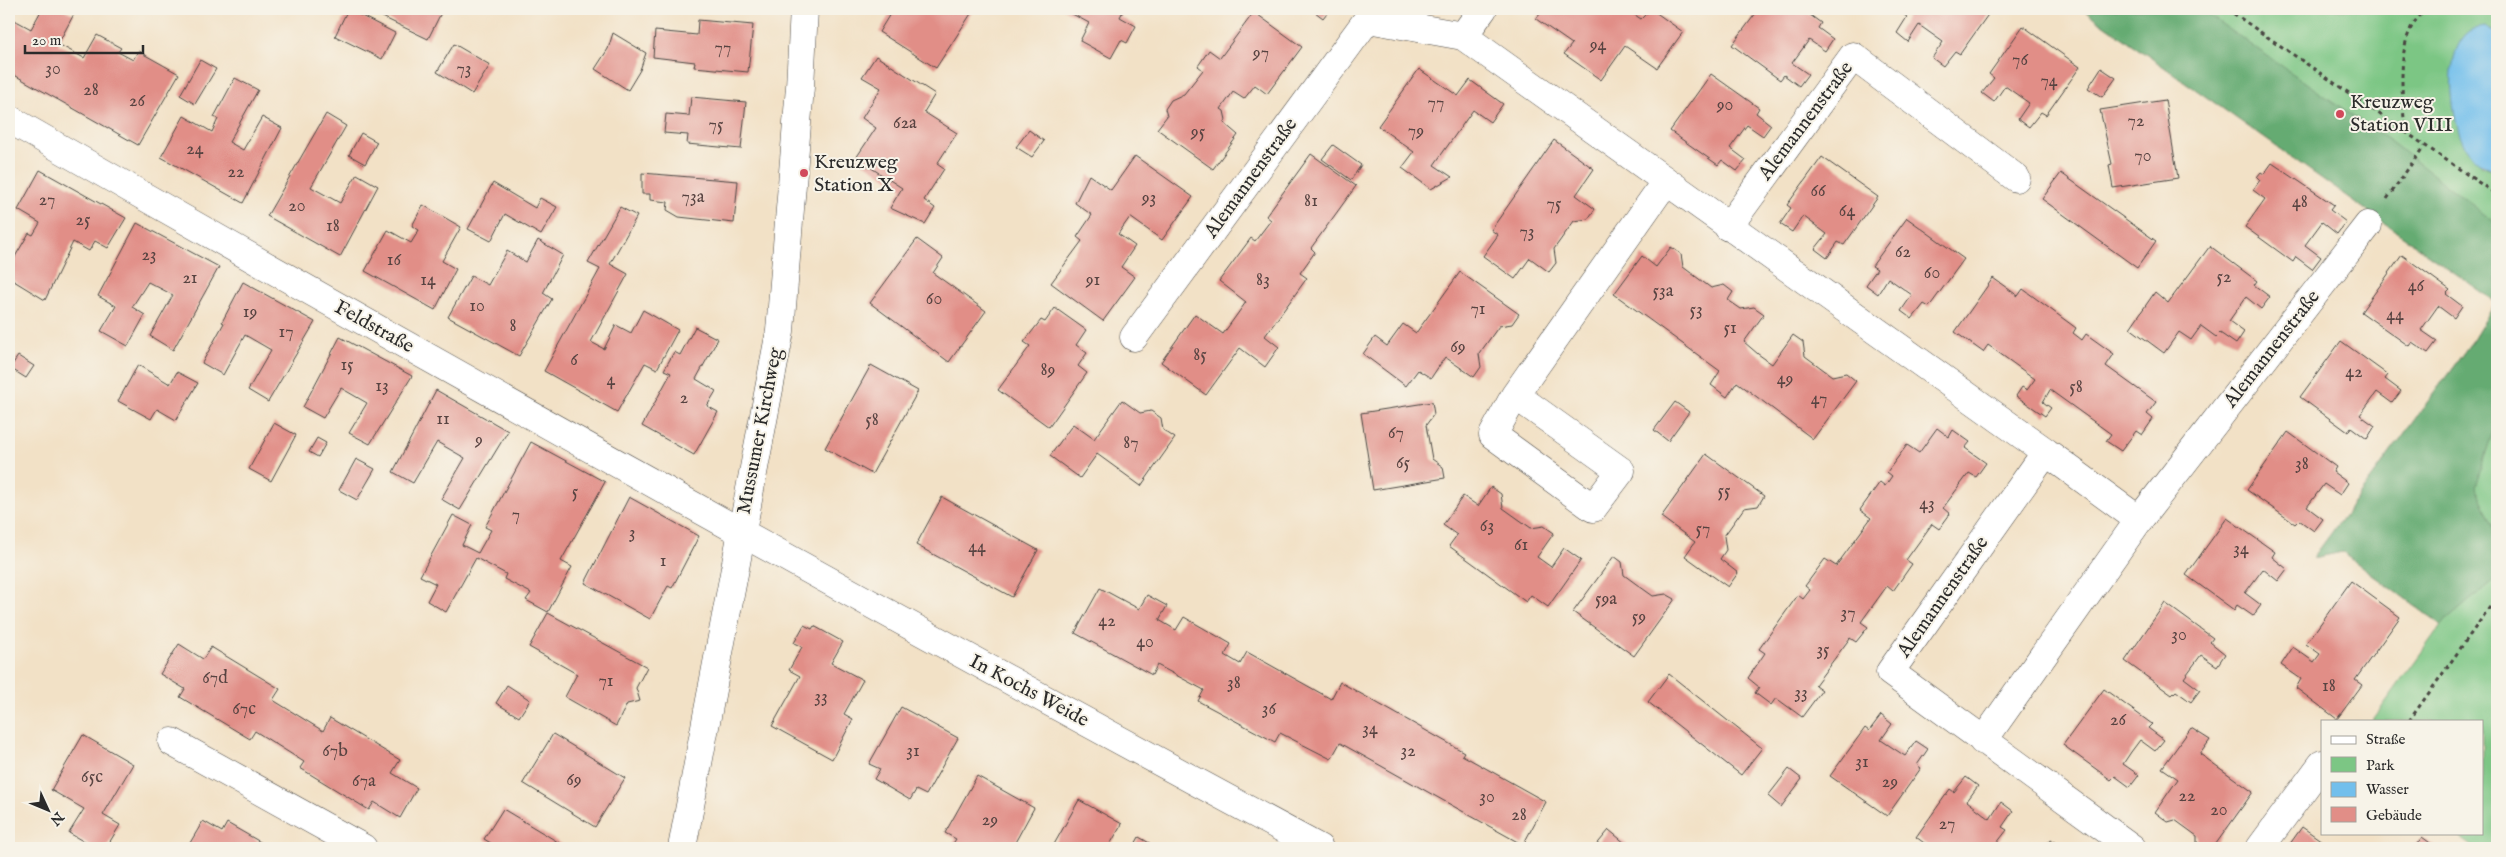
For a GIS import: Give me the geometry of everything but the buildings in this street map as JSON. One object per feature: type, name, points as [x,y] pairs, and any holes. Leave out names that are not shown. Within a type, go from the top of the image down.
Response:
[{"type":"street","name":"Mussumer Kirchweg","points":[[682,848],[780,330],[800,87],[804,9]]},
{"type":"street","points":[[1462,36],[1482,9]]},
{"type":"street","name":"Alemannenstraße","points":[[1134,337],[1371,14],[1462,36],[2139,520]]},
{"type":"street","name":"Alemannenstraße","points":[[1728,227],[1852,56],[2016,178]]},
{"type":"street","name":"Feldstraße","points":[[9,119],[279,274],[741,531]]},
{"type":"street","points":[[1515,395],[1621,471],[1593,508],[1494,435],[1515,395],[1666,181]]},
{"type":"street","name":"Alemannenstraße","points":[[1983,741],[2139,520],[2368,226]]},
{"type":"street","name":"Alemannenstraße","points":[[2046,452],[1890,672],[2132,848]]},
{"type":"street","name":"In Kochs Weide","points":[[741,531],[978,664],[1319,848]]},
{"type":"street","points":[[172,742],[363,848]]},
{"type":"street","points":[[2260,848],[2321,765]]},
{"type":"path","points":[[2227,9],[2497,195]]},
{"type":"path","points":[[2405,133],[2402,78],[2405,54],[2411,28],[2425,9]]},
{"type":"path","points":[[2368,226],[2424,146]]},
{"type":"path","points":[[2410,720],[2497,598]]},
{"type":"green space","points":[[2082,9],[2497,9],[2497,34],[2485,27],[2481,165],[2497,171],[2497,848],[2475,848],[2455,834],[2484,834],[2484,720],[2373,720],[2441,625],[2342,552],[2313,558],[2473,340],[2496,302]]},
{"type":"green space","points":[[2082,9],[2200,9],[2391,142],[2497,224],[2497,419],[2475,486],[2497,535],[2497,577],[2441,625],[2342,552],[2313,558],[2473,340],[2496,302]]},
{"type":"water","points":[[2485,27],[2497,34],[2497,171],[2477,160],[2469,153],[2459,131],[2453,101],[2452,68],[2455,53],[2461,40],[2470,31]]},
{"type":"place","name":"Kreuzweg Station VIII","points":[[2340,114]]},
{"type":"place","name":"Kreuzweg Station X","points":[[804,173]]}]
